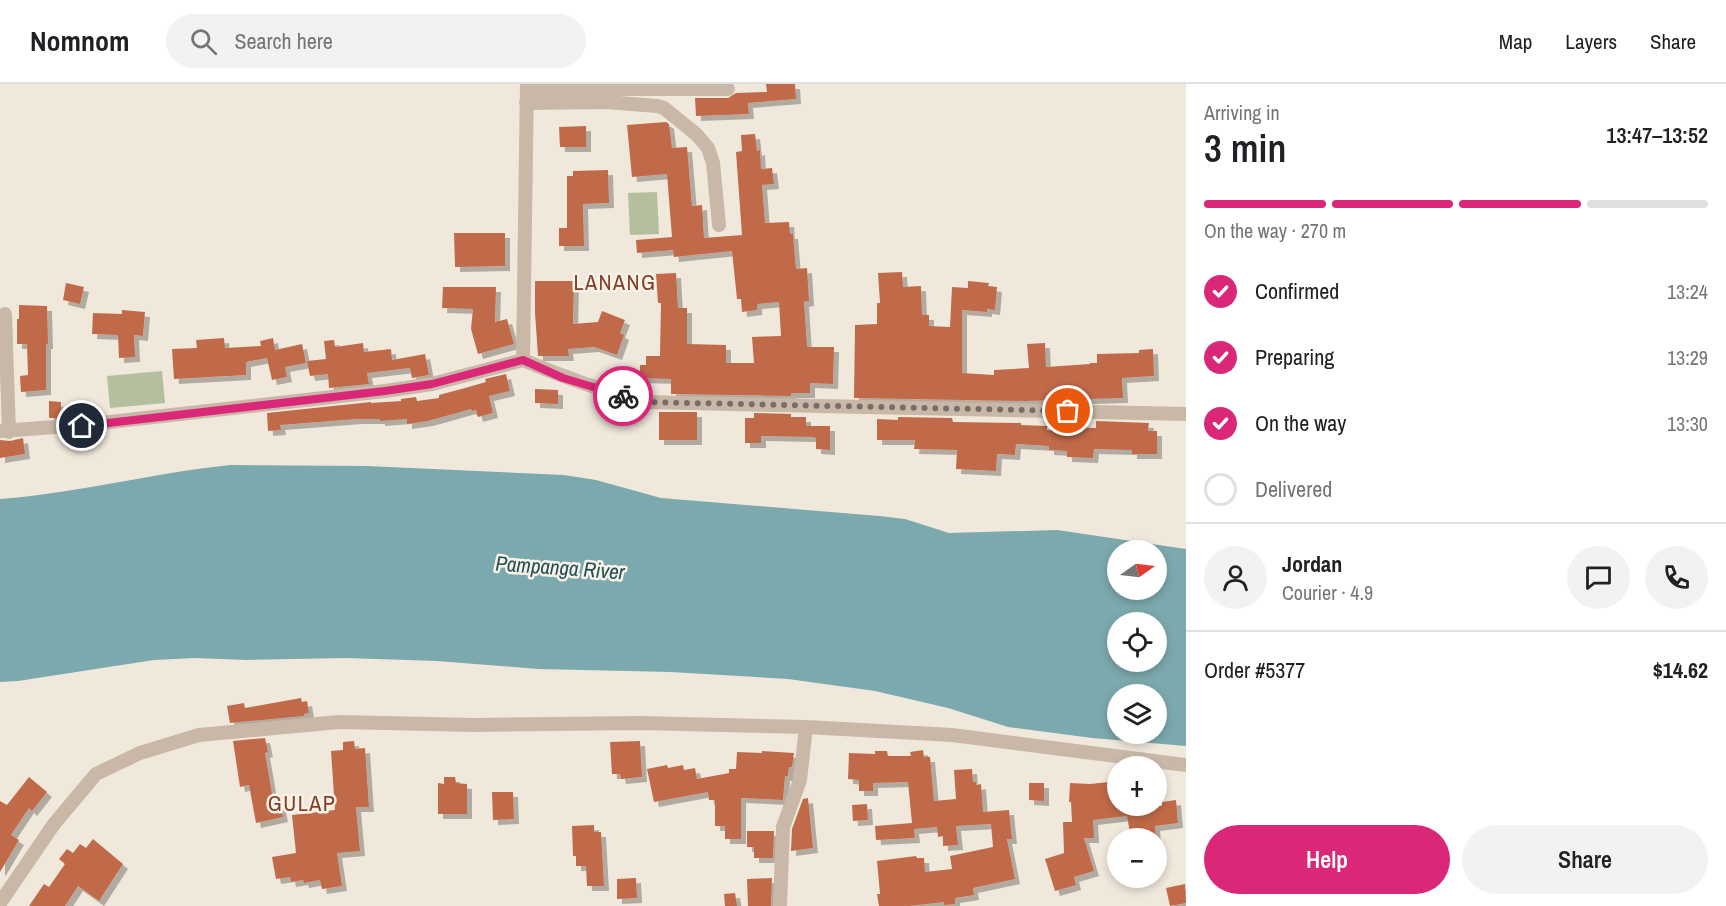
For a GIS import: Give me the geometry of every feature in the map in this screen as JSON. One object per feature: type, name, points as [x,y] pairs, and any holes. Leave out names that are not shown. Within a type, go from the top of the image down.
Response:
[{"type":"street","points":[[527,92],[728,89]]},
{"type":"street","points":[[527,92],[664,108],[698,135],[708,148],[713,163],[718,225]]},
{"type":"street","points":[[523,360],[527,92]]},
{"type":"street","points":[[5,314],[5,432],[385,391],[432,384],[523,360],[595,389],[644,402],[1186,414]]},
{"type":"street","points":[[0,903],[54,825],[96,774],[140,753],[199,735],[339,722],[640,723],[806,727],[952,735],[1186,765]]},
{"type":"street","points":[[780,906],[783,827],[800,780],[806,727]]},
{"type":"green space","points":[[657,192],[659,234],[630,235],[628,193]]},
{"type":"green space","points":[[162,371],[165,403],[110,408],[107,376]]},
{"type":"water","name":"Pampanga River","points":[[230,465],[367,466],[564,475],[596,480],[661,498],[905,519],[949,533],[1057,530],[1125,540],[1107,540],[1107,600],[1167,600],[1167,546],[1186,549],[1186,746],[1162,744],[1167,744],[1167,684],[1107,684],[1107,739],[1008,727],[948,708],[875,691],[788,679],[671,672],[538,669],[437,661],[346,658],[246,660],[195,658],[154,660],[0,682],[0,499]]},
{"type":"building","points":[[766,84],[795,84],[796,99],[748,103],[749,114],[696,116],[695,98],[728,98],[736,93],[767,92]]},
{"type":"building","points":[[666,122],[669,124],[672,148],[687,147],[692,206],[702,205],[704,238],[742,235],[736,152],[742,151],[741,135],[755,134],[757,151],[760,150],[761,169],[772,168],[774,184],[762,185],[765,223],[789,222],[790,234],[793,234],[796,269],[807,268],[809,301],[804,302],[807,347],[834,347],[833,384],[810,383],[810,393],[791,393],[791,396],[671,394],[671,379],[640,378],[640,365],[646,365],[646,356],[660,356],[661,303],[658,303],[656,274],[676,273],[678,308],[687,308],[687,344],[726,345],[726,363],[754,363],[752,337],[781,336],[779,302],[757,304],[757,310],[742,312],[741,299],[737,299],[732,251],[674,257],[673,250],[637,253],[636,240],[672,237],[667,174],[632,177],[627,125]]},
{"type":"building","points":[[586,126],[586,147],[560,147],[559,127]]},
{"type":"building","points":[[608,170],[609,203],[583,204],[584,246],[559,246],[559,228],[567,228],[567,176],[573,176],[573,171]]},
{"type":"building","points":[[454,233],[505,233],[505,266],[455,267]]},
{"type":"building","points":[[902,272],[903,287],[921,286],[922,315],[929,315],[929,326],[950,327],[952,287],[968,288],[968,281],[989,283],[988,286],[997,287],[995,310],[987,309],[987,312],[962,310],[962,373],[994,375],[994,370],[1029,368],[1027,344],[1045,343],[1046,367],[1097,363],[1097,354],[1139,353],[1139,350],[1153,349],[1154,376],[1122,378],[1123,398],[1025,401],[854,398],[855,325],[877,324],[877,303],[880,303],[878,273]]},
{"type":"building","points":[[535,281],[574,281],[573,324],[598,322],[602,311],[625,320],[620,333],[624,335],[617,355],[594,347],[568,349],[569,356],[538,356]]},
{"type":"building","points":[[66,283],[84,287],[80,304],[63,300]]},
{"type":"building","points":[[443,287],[496,287],[495,322],[507,319],[514,344],[478,354],[471,329],[473,309],[442,308]]},
{"type":"building","points":[[19,305],[47,306],[46,390],[21,392],[20,376],[28,375],[27,344],[17,344]]},
{"type":"building","points":[[122,310],[145,312],[143,336],[134,335],[135,357],[119,358],[118,335],[92,334],[93,313],[122,314]]},
{"type":"building","points":[[224,338],[225,348],[261,346],[260,341],[273,338],[275,350],[302,344],[306,363],[285,367],[287,377],[272,380],[267,358],[246,362],[246,375],[174,379],[172,349],[197,348],[196,340]]},
{"type":"building","points":[[334,340],[335,347],[363,343],[364,352],[391,349],[392,360],[425,354],[429,375],[412,378],[410,368],[367,373],[369,384],[329,388],[328,374],[310,376],[307,361],[326,359],[324,341]]},
{"type":"building","points":[[506,374],[510,391],[489,396],[493,413],[478,417],[476,410],[471,409],[428,421],[407,424],[407,419],[380,421],[380,419],[357,419],[280,425],[281,430],[268,431],[267,413],[401,401],[401,399],[416,397],[417,401],[439,398],[439,395]]},
{"type":"building","points":[[535,389],[558,390],[558,404],[535,403]]},
{"type":"building","points":[[49,401],[61,402],[61,418],[49,418]]},
{"type":"building","points":[[659,412],[697,412],[697,440],[659,440]]},
{"type":"building","points":[[754,413],[791,414],[791,417],[806,417],[806,426],[830,426],[830,450],[816,449],[816,438],[812,437],[761,436],[761,443],[745,443],[745,418],[754,418]]},
{"type":"building","points":[[898,417],[952,418],[953,422],[1021,423],[1021,425],[1047,426],[1047,430],[1068,431],[1068,427],[1096,428],[1096,421],[1149,423],[1148,431],[1157,431],[1157,454],[1132,454],[1132,450],[1094,449],[1093,458],[1067,457],[1067,451],[1049,450],[1049,446],[1016,444],[1015,455],[997,454],[996,471],[956,469],[957,450],[914,449],[915,440],[877,440],[877,419],[898,420]]},
{"type":"building","points":[[23,438],[25,454],[0,458],[0,440],[10,441]]},
{"type":"building","points":[[301,698],[302,702],[307,701],[309,713],[304,716],[230,723],[227,706],[244,703],[245,708]]},
{"type":"building","points":[[265,738],[268,752],[265,753],[273,799],[279,798],[283,817],[256,823],[249,785],[240,787],[233,741]]},
{"type":"building","points":[[354,741],[355,749],[365,748],[369,807],[356,807],[360,851],[337,853],[342,886],[322,889],[320,880],[304,883],[303,880],[291,882],[290,877],[276,879],[272,857],[296,853],[292,815],[335,810],[331,751],[343,750],[343,742]]},
{"type":"building","points":[[640,741],[642,777],[621,779],[620,774],[612,774],[610,742]]},
{"type":"building","points":[[923,750],[924,757],[930,757],[934,801],[956,799],[954,770],[972,769],[973,782],[976,782],[976,785],[981,784],[983,812],[1009,810],[1012,839],[1007,839],[1015,879],[973,888],[974,895],[955,898],[955,904],[944,905],[944,902],[909,906],[879,906],[877,861],[916,856],[924,858],[925,872],[952,869],[950,856],[993,847],[991,824],[956,826],[958,845],[943,846],[943,836],[938,837],[937,827],[914,829],[915,838],[876,840],[875,826],[912,823],[908,782],[873,783],[873,791],[859,791],[859,780],[848,779],[849,753],[875,754],[875,751],[887,751],[888,756],[911,756],[910,752]]},
{"type":"building","points":[[762,751],[794,753],[792,767],[789,767],[788,776],[785,776],[783,800],[741,798],[741,839],[725,839],[725,826],[715,826],[715,800],[709,800],[708,792],[654,802],[647,769],[683,765],[684,770],[695,768],[697,779],[729,773],[729,769],[736,769],[737,752],[762,753]]},
{"type":"building","points":[[29,777],[47,792],[32,811],[29,808],[11,835],[19,840],[0,872],[0,801],[7,805]]},
{"type":"building","points":[[444,777],[455,777],[456,783],[467,784],[467,814],[438,814],[438,783],[444,784]]},
{"type":"building","points":[[1107,782],[1107,816],[1127,816],[1093,820],[1094,838],[1084,838],[1094,871],[1074,877],[1076,885],[1055,891],[1045,859],[1064,853],[1063,822],[1072,822],[1071,802],[1069,802],[1070,783]]},
{"type":"building","points":[[1029,783],[1044,783],[1044,801],[1029,800]]},
{"type":"building","points":[[492,792],[513,792],[514,819],[493,820]]},
{"type":"building","points":[[808,798],[813,848],[791,851],[792,829],[803,799]]},
{"type":"building","points":[[1176,800],[1178,823],[1155,826],[1155,828],[1129,828],[1127,816],[1167,816],[1167,801]]},
{"type":"building","points":[[867,804],[868,820],[853,821],[852,805]]},
{"type":"building","points":[[594,825],[594,832],[601,832],[604,886],[587,886],[586,866],[576,866],[576,856],[573,856],[572,826]]},
{"type":"building","points":[[747,831],[774,831],[773,858],[754,858],[754,847],[747,847]]},
{"type":"building","points":[[93,839],[123,864],[99,901],[78,886],[65,906],[29,906],[44,884],[49,887],[65,864],[59,859],[67,849],[73,853],[80,844],[86,848]]},
{"type":"building","points":[[636,878],[637,898],[617,899],[617,879]]},
{"type":"building","points":[[772,878],[771,906],[748,906],[747,879]]},
{"type":"building","points":[[1185,884],[1186,903],[1170,906],[1167,888]]},
{"type":"building","points":[[735,893],[737,906],[725,906],[724,894]]},
{"type":"way so far","points":[[623,396],[644,402],[1068,411]]},
{"type":"district","name":"LANANG","points":[[615,282]]},
{"type":"district","name":"GULAP","points":[[302,803]]},
{"type":"route","points":[[82,426],[432,384],[523,360],[563,378],[623,396]]}]
